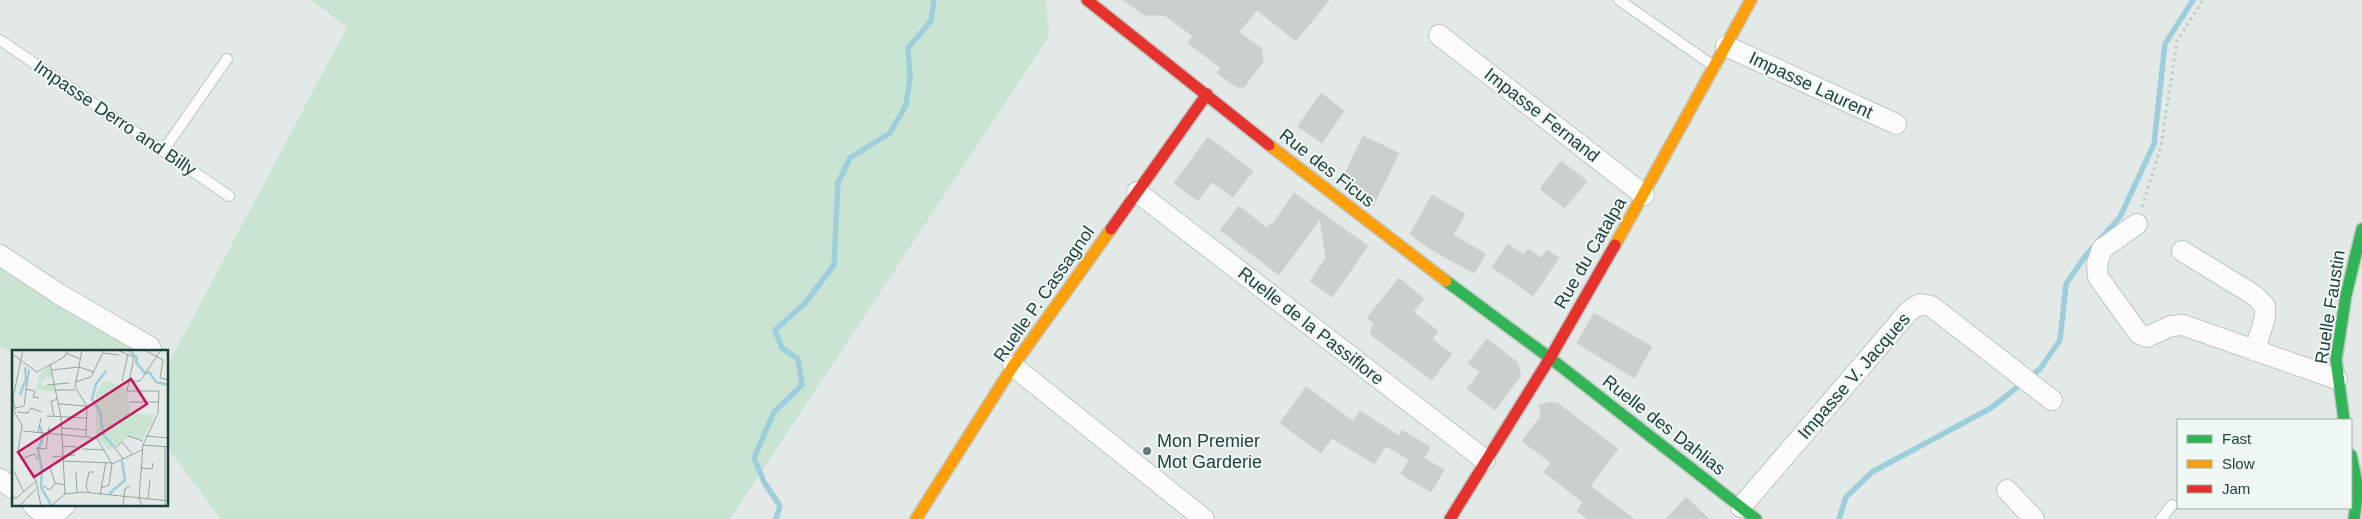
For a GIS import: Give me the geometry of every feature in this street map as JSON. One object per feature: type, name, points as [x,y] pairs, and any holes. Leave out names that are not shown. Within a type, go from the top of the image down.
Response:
[{"type":"street","name":"Rue des Ficus","points":[[1087,0],[1320,186],[1550,358]]},
{"type":"street","points":[[1726,46],[1751,0]]},
{"type":"street","name":"Impasse Fernand","points":[[1439,35],[1644,194]]},
{"type":"street","name":"Impasse Laurent","points":[[1726,46],[1896,124]]},
{"type":"street","name":"Rue du Catalpa","points":[[1450,519],[1550,358],[1715,67]]},
{"type":"street","name":"Ruelle P. Cassagnol","points":[[916,519],[1013,366],[1207,94]]},
{"type":"street","name":"Ruelle de la Passiflore","points":[[1137,192],[1485,460]]},
{"type":"street","points":[[2137,224],[2102,249],[2097,264],[2098,277],[2140,334],[2147,337],[2171,326],[2183,325],[2337,379]]},
{"type":"street","name":"Ruelle Faustin","points":[[2344,419],[2337,379],[2336,360],[2345,304],[2362,229]]},
{"type":"street","points":[[2182,251],[2254,295],[2265,306],[2265,317],[2255,351]]},
{"type":"street","points":[[0,255],[59,294],[150,347],[151,350]]},
{"type":"street","name":"Impasse V. Jacques","points":[[1744,513],[1909,311],[1920,304],[1931,306],[2052,400]]},
{"type":"street","name":"Ruelle des Dahlias","points":[[1550,358],[1744,513]]},
{"type":"street","points":[[1013,366],[1204,519]]},
{"type":"street","points":[[2352,460],[2358,488],[2356,519]]},
{"type":"street","points":[[0,479],[12,488]]},
{"type":"street","points":[[2007,490],[2034,519]]},
{"type":"street","points":[[34,506],[50,519],[64,506]]},
{"type":"lane","points":[[1619,0],[1715,67],[1726,46]]},
{"type":"lane","name":"Impasse Derro and Billy","points":[[0,40],[230,196]]},
{"type":"lane","points":[[163,151],[227,59]]},
{"type":"lane","points":[[2161,519],[2172,505]]},
{"type":"path","points":[[2137,224],[2161,146],[2176,40],[2204,0]]},
{"type":"green space","points":[[311,0],[1046,0],[1049,37],[730,519],[221,519],[169,450],[169,368],[171,359],[347,27]]},
{"type":"green space","points":[[0,263],[144,350],[12,350],[12,353],[0,347]]},
{"type":"building","points":[[1123,0],[1329,0],[1296,41],[1257,10],[1239,32],[1262,49],[1263,62],[1244,87],[1236,87],[1217,73],[1221,68],[1188,43],[1193,36],[1164,15],[1144,15]]},
{"type":"building","points":[[1321,93],[1344,111],[1322,143],[1298,126]]},
{"type":"building","points":[[1363,136],[1399,153],[1373,206],[1341,182]]},
{"type":"building","points":[[1208,137],[1253,171],[1233,197],[1212,182],[1198,201],[1174,183]]},
{"type":"building","points":[[1561,161],[1587,181],[1565,208],[1540,189]]},
{"type":"building","points":[[1294,193],[1368,246],[1332,297],[1310,281],[1326,258],[1320,219],[1279,275],[1220,230],[1239,206],[1267,228],[1270,224],[1272,225]]},
{"type":"building","points":[[1432,195],[1465,214],[1453,235],[1486,254],[1474,273],[1430,249],[1410,234]]},
{"type":"building","points":[[1508,244],[1524,255],[1528,249],[1541,258],[1547,250],[1559,258],[1533,296],[1492,267]]},
{"type":"building","points":[[1399,278],[1424,299],[1413,312],[1438,331],[1432,339],[1452,354],[1432,380],[1370,334],[1374,323],[1367,318]]},
{"type":"building","points":[[1594,313],[1652,347],[1634,378],[1577,343]]},
{"type":"building","points":[[1487,339],[1517,362],[1521,375],[1495,410],[1467,389],[1480,372],[1468,363]]},
{"type":"building","points":[[1306,387],[1353,421],[1360,411],[1399,436],[1402,430],[1430,447],[1424,458],[1444,470],[1431,492],[1401,474],[1409,460],[1386,446],[1374,464],[1332,438],[1321,453],[1280,423]]},
{"type":"building","points":[[1552,402],[1559,404],[1618,449],[1590,486],[1634,519],[1588,519],[1577,511],[1583,502],[1544,472],[1551,463],[1522,441],[1541,416],[1539,405]]},
{"type":"building","points":[[1686,497],[1709,519],[1666,519]]},
{"type":"waterway","points":[[776,519],[780,506],[764,482],[754,458],[774,412],[802,385],[798,359],[782,348],[775,330],[805,303],[834,265],[838,183],[850,158],[890,133],[906,105],[910,78],[908,48],[931,21],[934,0]]},
{"type":"waterway","points":[[1839,519],[1846,497],[1872,472],[1991,408],[2040,369],[2060,340],[2066,284],[2086,255],[2120,217],[2154,144],[2165,44],[2193,0]]},
{"type":"traffic: fast","points":[[2344,419],[2336,360],[2346,295],[2362,229]]},
{"type":"traffic: fast","points":[[1446,281],[1550,358],[1756,519]]},
{"type":"traffic: fast","points":[[2352,460],[2358,488],[2354,519]]},
{"type":"traffic: slow","points":[[1615,245],[1751,0]]},
{"type":"traffic: slow","points":[[1269,145],[1446,281]]},
{"type":"traffic: slow","points":[[916,519],[1013,366],[1111,229]]},
{"type":"traffic: jam","points":[[1087,0],[1269,145]]},
{"type":"traffic: jam","points":[[1111,229],[1207,94]]},
{"type":"traffic: jam","points":[[1450,519],[1550,358],[1615,245]]},
{"type":"place","name":"Mon Premier Mot Garderie","points":[[1147,451]]}]
